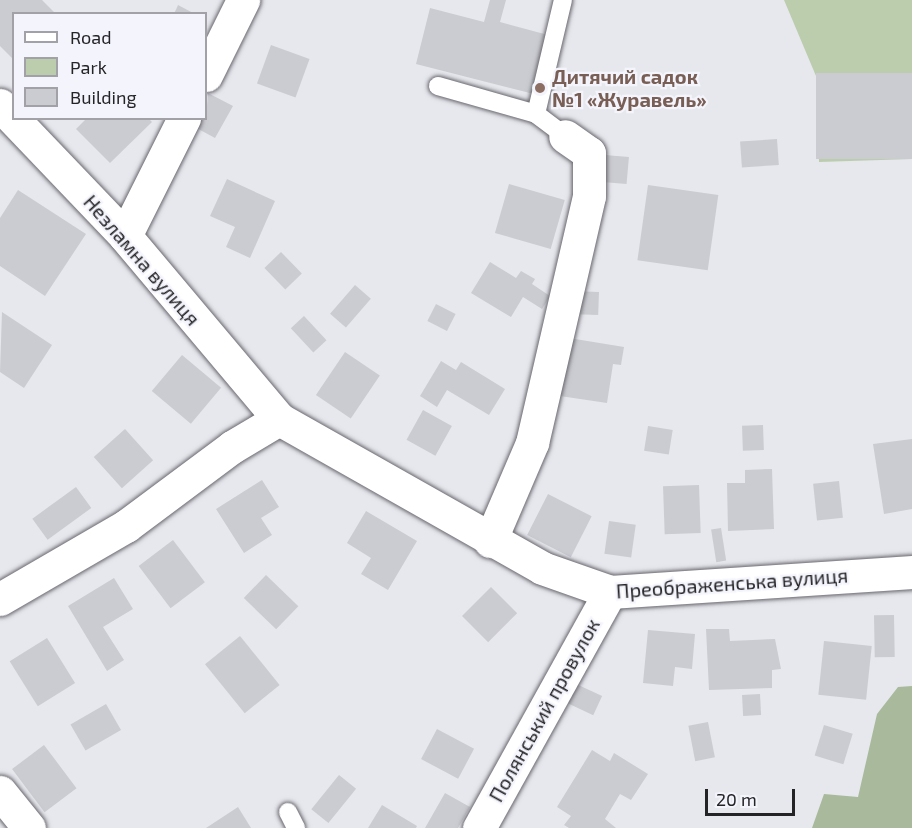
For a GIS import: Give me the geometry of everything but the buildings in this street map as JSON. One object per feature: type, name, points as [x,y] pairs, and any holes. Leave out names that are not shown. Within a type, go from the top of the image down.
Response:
[{"type":"street","points":[[207,73],[243,0]]},
{"type":"street","name":"Незламна вулиця","points":[[0,105],[12,118]]},
{"type":"street","name":"Незламна вулиця","points":[[14,120],[125,236],[279,419]]},
{"type":"street","points":[[125,236],[183,120]]},
{"type":"street","points":[[490,541],[532,443],[589,196],[588,153],[565,136]]},
{"type":"street","points":[[0,599],[126,526],[232,447],[279,419]]},
{"type":"street","name":"Преображенська вулиця","points":[[279,419],[490,541],[542,568],[610,592],[912,572]]},
{"type":"street","name":"Полянський провулок","points":[[479,828],[610,592]]},
{"type":"street","points":[[0,792],[29,828]]},
{"type":"lane","points":[[536,114],[563,0]]},
{"type":"lane","points":[[438,87],[536,114],[565,136]]},
{"type":"green space","points":[[784,0],[912,0],[912,159],[819,162],[816,76]]},
{"type":"green space","points":[[912,686],[912,828],[812,828],[824,794],[858,797],[877,714],[898,687]]},
{"type":"place","name":"Дитячий садок №1 «Журавель»","points":[[540,88]]}]
